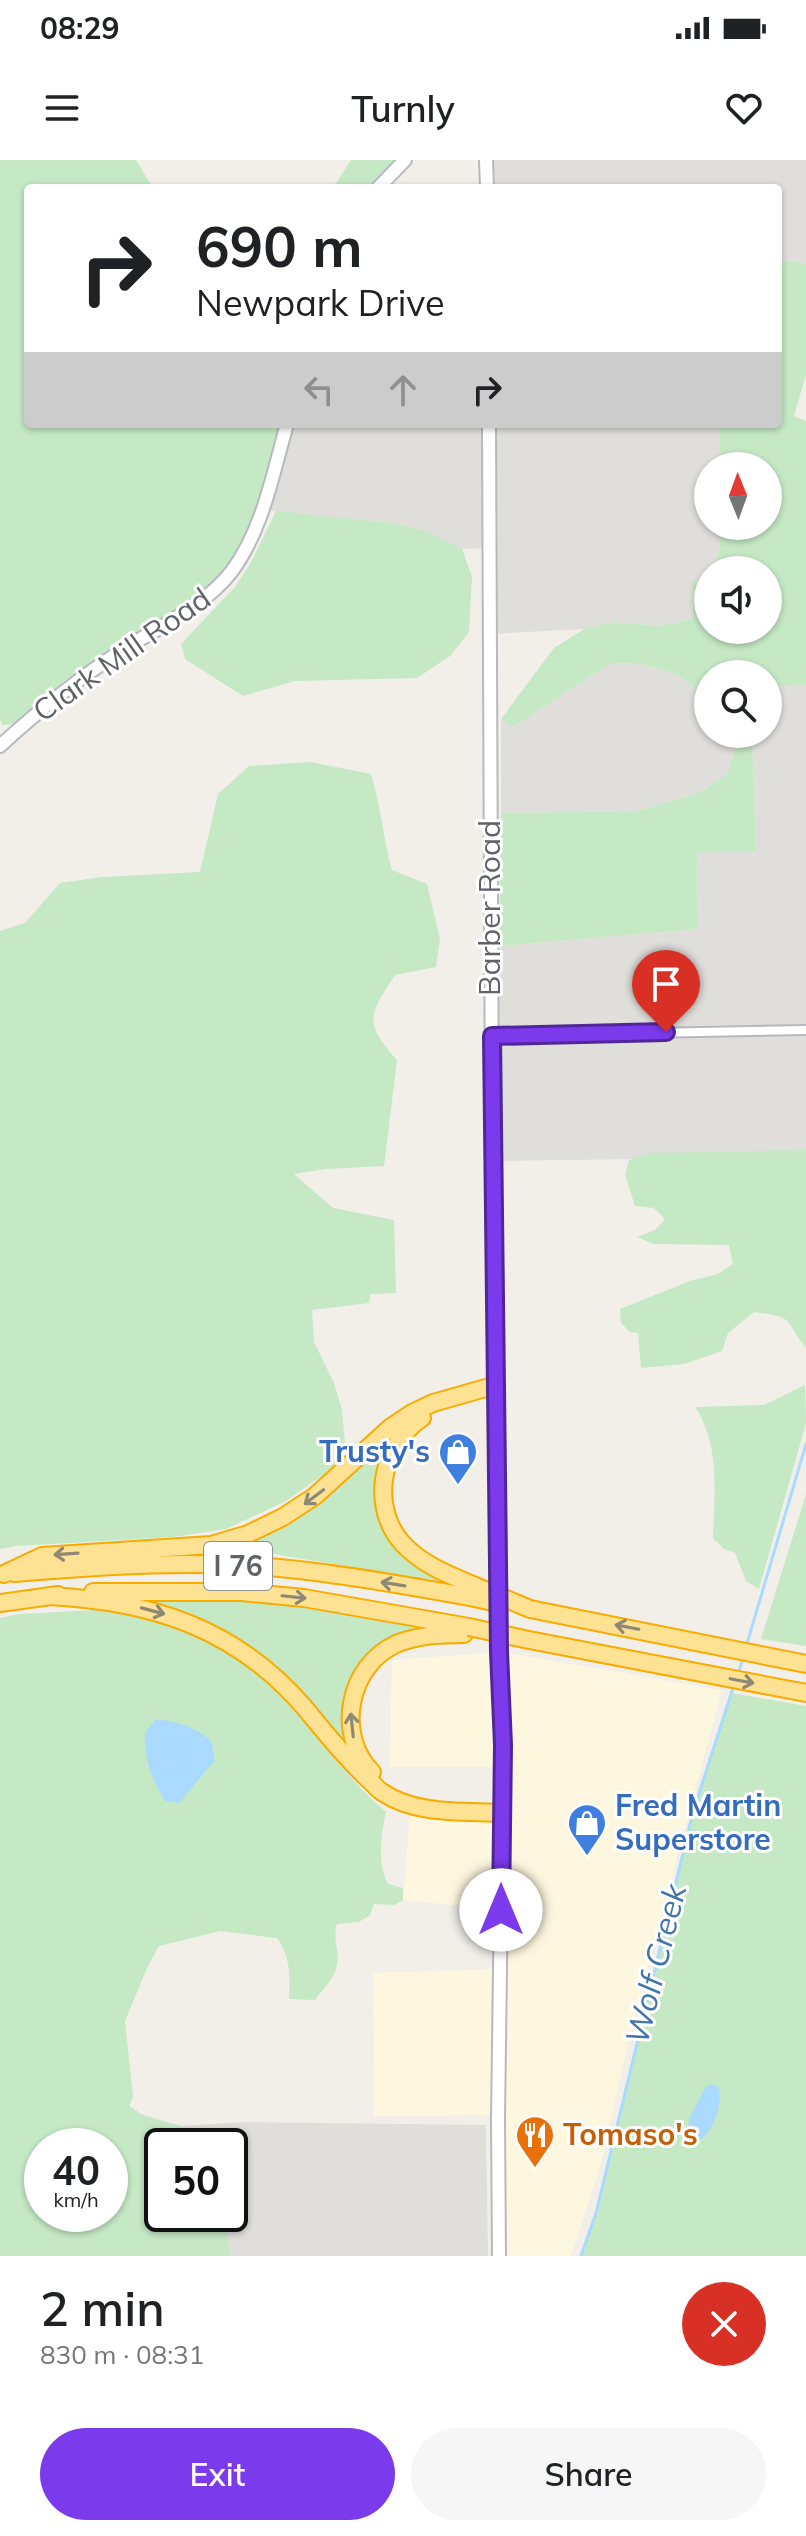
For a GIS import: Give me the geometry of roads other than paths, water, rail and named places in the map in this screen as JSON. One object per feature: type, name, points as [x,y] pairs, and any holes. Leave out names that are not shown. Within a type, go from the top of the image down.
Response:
[{"type":"highway","points":[[2,1574],[42,1556],[211,1545],[248,1534],[283,1517],[315,1496],[391,1427],[412,1413],[433,1403],[496,1390]]},
{"type":"highway","points":[[496,1390],[441,1409],[414,1423],[396,1444],[384,1477],[383,1498],[388,1519],[405,1546],[431,1568],[471,1591],[530,1609],[802,1663]]},
{"type":"highway","name":"I 76","points":[[2,1574],[96,1567],[224,1565],[288,1569],[471,1591]]},
{"type":"highway","name":"I 76","points":[[0,1603],[114,1591],[241,1592],[330,1602],[469,1630]]},
{"type":"highway","points":[[48,1596],[116,1602],[194,1624],[234,1645],[269,1671],[303,1705],[340,1752],[380,1791],[421,1807],[501,1808]]},
{"type":"highway","points":[[501,1808],[438,1802],[402,1794],[385,1784],[364,1764],[351,1730],[350,1709],[355,1691],[367,1669],[380,1655],[414,1638],[469,1630],[798,1692]]},
{"type":"main road","points":[[382,184],[405,160]]},
{"type":"main road","points":[[486,160],[487,184]]},
{"type":"main road","name":"Clark Mill Road","points":[[0,746],[79,679],[203,600],[226,579],[245,552],[259,521],[286,428]]},
{"type":"main road","name":"Barber Road","points":[[489,428],[492,1036],[499,1652],[503,1745],[499,2256]]},
{"type":"street","points":[[492,1036],[806,1030]]},
{"type":"water","points":[[156,1719],[185,1726],[211,1741],[215,1760],[179,1803],[165,1801],[149,1768],[145,1732]]},
{"type":"water","points":[[713,2084],[719,2088],[718,2112],[706,2135],[693,2142],[687,2137],[689,2119],[706,2086]]},
{"type":"waterway","name":"Wolf Creek","points":[[746,1647],[806,1444]]},
{"type":"waterway","name":"Wolf Creek","points":[[738,1674],[743,1658]]},
{"type":"waterway","name":"Wolf Creek","points":[[581,2256],[596,2213],[693,1812],[734,1685]]},
{"type":"place","name":"Trusty's","points":[[458,1486]]},
{"type":"place","name":"Fred Martin Superstore","points":[[587,1857]]},
{"type":"place","name":"Tomaso's","points":[[535,2169]]}]
